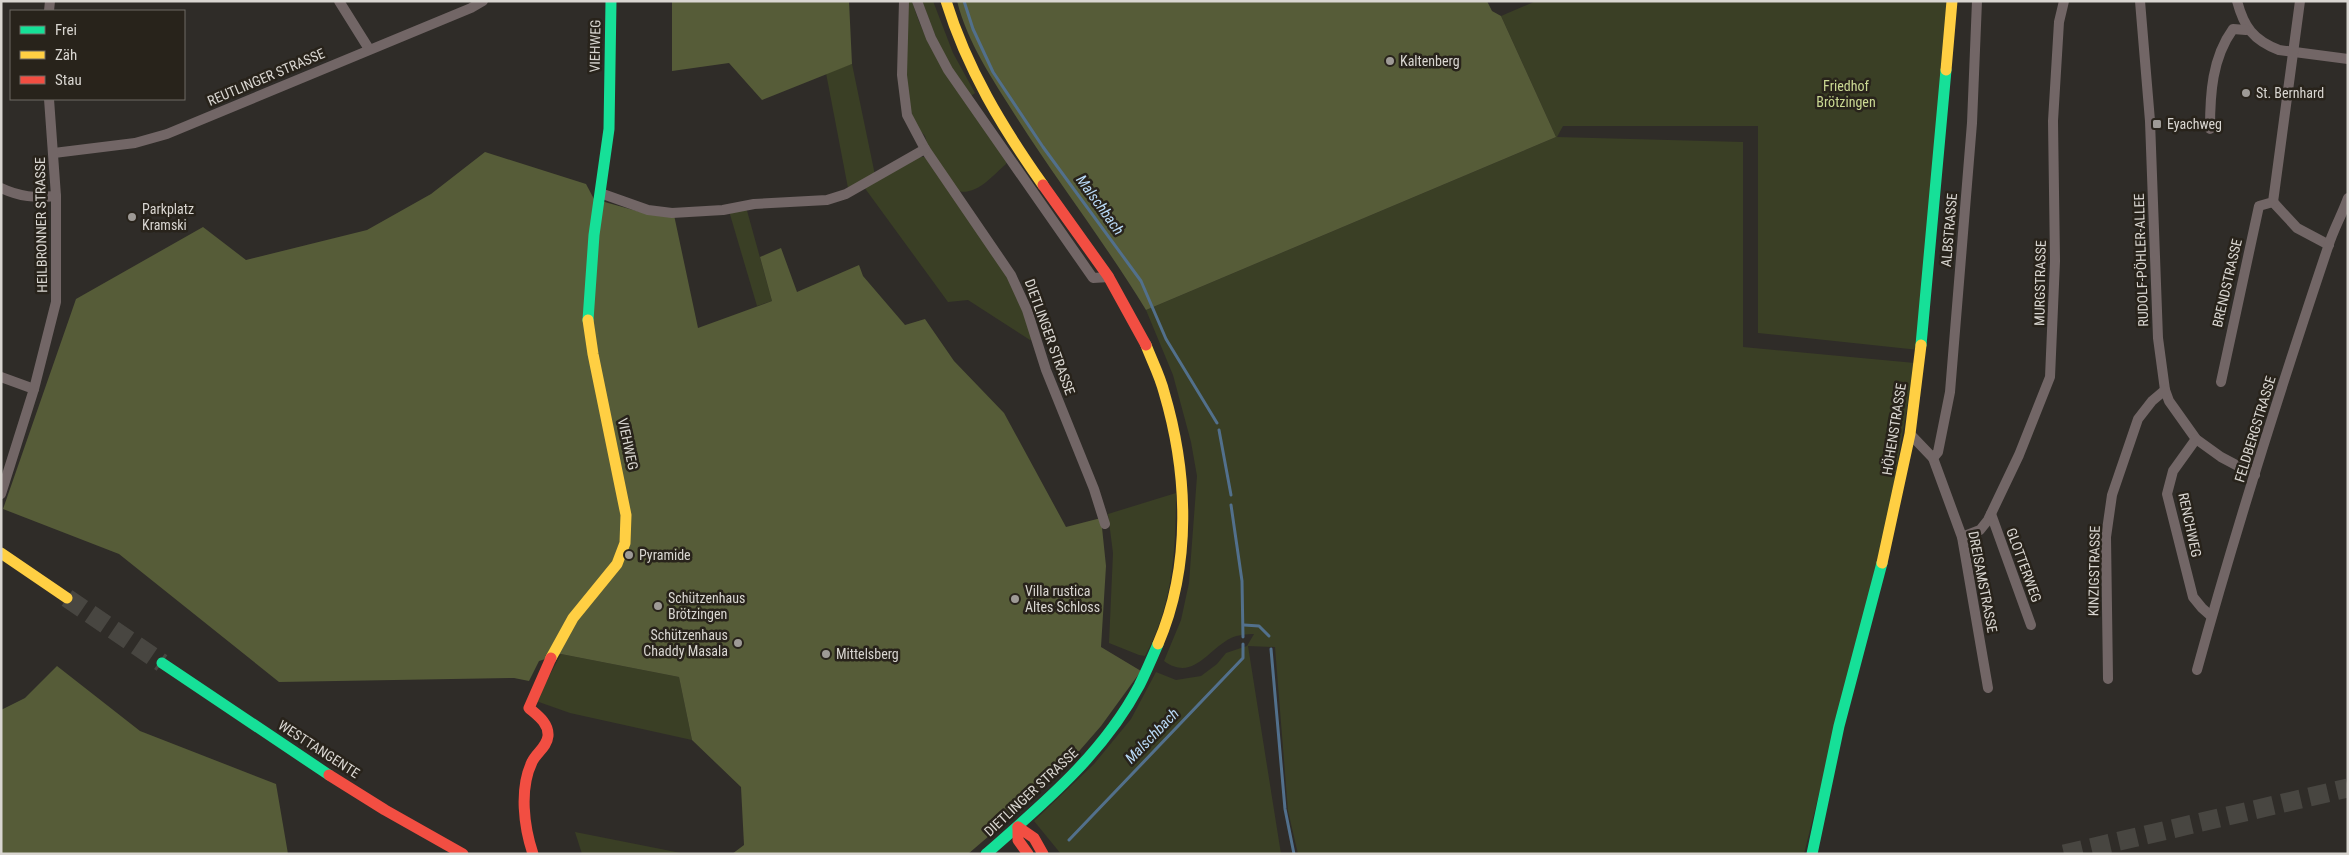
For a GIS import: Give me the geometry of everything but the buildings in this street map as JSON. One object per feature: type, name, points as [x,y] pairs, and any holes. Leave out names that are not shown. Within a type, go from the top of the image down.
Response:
[{"type":"main road","name":"VIEHWEG","points":[[533,854],[527,823],[525,785],[532,762],[546,743],[549,732],[544,723],[529,708],[555,649],[573,618],[616,564],[625,545],[627,528],[626,505],[594,354],[588,316],[594,235],[609,129],[611,1]]},
{"type":"main road","name":"DIETLINGER STRASSE","points":[[946,1],[960,46],[988,101],[1109,278],[1145,338],[1160,375],[1177,436],[1181,468],[1183,526],[1178,583],[1161,643],[1150,667],[1103,741],[1072,777],[986,854]]},
{"type":"main road","name":"HÖHENSTRASSE","points":[[1812,854],[1839,726],[1892,523],[1910,434],[1920,358],[1952,1]]},
{"type":"main road","points":[[1,553],[67,598]]},
{"type":"main road","name":"WESTTANGENTE","points":[[162,663],[337,780],[463,854]]},
{"type":"main road","points":[[1018,827],[1018,840],[1028,854]]},
{"type":"main road","points":[[1018,827],[1034,838],[1043,854]]},
{"type":"street","points":[[339,1],[369,49]]},
{"type":"street","name":"REUTLINGER STRASSE","points":[[54,153],[135,143],[167,134],[483,1]]},
{"type":"street","name":"DIETLINGER STRASSE","points":[[904,1],[902,75],[905,106],[913,128],[925,149],[1011,274],[1022,296],[1046,370],[1094,489],[1105,524]]},
{"type":"street","points":[[917,1],[931,38],[953,78],[1093,278],[1109,278]]},
{"type":"street","name":"ALBSTRASSE","points":[[1933,458],[1938,452],[1950,392],[1972,123],[1977,1]]},
{"type":"street","name":"MURGSTRASSE","points":[[1962,537],[1980,530],[1991,514],[2019,455],[2050,377],[2055,261],[2053,121],[2059,22],[2064,1]]},
{"type":"street","name":"RUDOLF-PÖHLER-ALLEE","points":[[2140,1],[2150,121],[2158,338],[2165,390],[2170,401],[2196,439],[2221,457],[2255,475]]},
{"type":"street","points":[[2237,1],[2246,30]]},
{"type":"street","points":[[2300,1],[2273,202],[2297,228],[2328,244]]},
{"type":"street","points":[[2210,129],[2210,102],[2214,72],[2225,40],[2233,29],[2246,30],[2271,47],[2348,59]]},
{"type":"street","name":"HEILBRONNER STRASSE","points":[[1,494],[34,389],[56,302],[56,196],[49,100]]},
{"type":"street","points":[[600,193],[648,210],[672,213],[723,210],[754,204],[827,200],[846,194],[925,149]]},
{"type":"street","points":[[1,188],[17,196],[34,198],[56,196]]},
{"type":"street","name":"FELDBERGSTRASSE","points":[[2197,670],[2211,616],[2328,244],[2348,198]]},
{"type":"street","name":"BRENDSTRASSE","points":[[2221,382],[2259,206],[2273,202]]},
{"type":"street","points":[[1,378],[34,389]]},
{"type":"street","name":"KINZIGSTRASSE","points":[[2108,679],[2106,537],[2112,495],[2138,419],[2152,401],[2165,390]]},
{"type":"street","name":"DREISAMSTRASSE","points":[[1910,434],[1933,458],[1962,537],[1988,688]]},
{"type":"street","name":"RENCHWEG","points":[[2196,439],[2173,471],[2167,494],[2193,596],[2211,616]]},
{"type":"street","name":"GLOTTERWEG","points":[[1991,514],[2031,625]]},
{"type":"green space","points":[[672,1],[849,1],[852,64],[762,100],[729,63],[672,71]]},
{"type":"green space","points":[[907,1],[912,1],[919,23],[952,83],[1006,157],[1006,164],[989,180],[971,191],[956,191],[929,150],[925,136],[916,126],[907,100]]},
{"type":"green space","points":[[922,1],[933,1],[953,53],[975,93],[971,96],[942,53]]},
{"type":"green space","points":[[957,1],[1487,1],[1492,11],[1501,16],[1556,137],[1146,310],[1031,140],[989,74],[967,32]]},
{"type":"green space","name":"Friedhof Brötzingen","points":[[1536,1],[1948,1],[1919,350],[1758,333],[1758,126],[1563,126],[1557,137],[1743,142],[1743,347],[1915,363],[1888,517],[1804,854],[1298,854],[1288,811],[1275,647],[1248,646],[1281,854],[1061,854],[1034,821],[1094,764],[1131,719],[1156,672],[1176,680],[1201,676],[1217,664],[1226,653],[1247,646],[1254,634],[1231,638],[1192,666],[1174,667],[1164,661],[1181,620],[1189,583],[1197,476],[1191,442],[1173,375],[1146,310],[1556,137],[1501,16]]},
{"type":"green space","points":[[852,64],[875,175],[848,188],[826,73]]},
{"type":"green space","points":[[485,152],[586,184],[594,199],[644,213],[674,215],[698,328],[772,301],[760,257],[781,248],[797,292],[859,265],[863,276],[905,325],[925,319],[954,361],[1004,413],[1066,527],[1101,518],[1106,566],[1101,647],[1141,671],[1101,726],[1074,757],[1025,805],[968,854],[732,854],[744,845],[741,787],[692,740],[679,677],[561,654],[539,661],[529,681],[514,678],[279,682],[119,554],[3,509],[76,299],[203,227],[246,260],[367,230],[431,194]]},
{"type":"green space","points":[[917,157],[925,157],[1013,283],[1033,339],[1030,340],[968,300],[948,302],[864,187]]},
{"type":"green space","points":[[746,207],[772,301],[757,306],[729,211]]},
{"type":"green space","points":[[1176,493],[1174,556],[1167,597],[1162,617],[1145,656],[1139,655],[1109,643],[1113,553],[1108,514]]},
{"type":"green space","points":[[561,654],[679,677],[692,740],[570,713],[536,701]]},
{"type":"green space","points":[[57,666],[140,731],[276,784],[288,854],[1,854],[1,710],[25,698]]},
{"type":"green space","points":[[575,832],[686,854],[582,854]]},
{"type":"waterway","name":"Malschbach","points":[[964,1],[973,29],[993,72],[1043,147],[1141,281],[1166,339],[1217,423]]},
{"type":"waterway","name":"Malschbach","points":[[1219,430],[1231,495]]},
{"type":"waterway","name":"Malschbach","points":[[1231,505],[1242,581],[1243,637]]},
{"type":"waterway","points":[[1244,625],[1259,626],[1269,636]]},
{"type":"waterway","name":"Malschbach","points":[[1069,840],[1243,658],[1243,644]]},
{"type":"waterway","points":[[1271,649],[1285,809],[1294,854]]},
{"type":"tunnel","points":[[67,598],[162,663]]},
{"type":"tunnel","points":[[2064,854],[2348,788]]},
{"type":"traffic: fast","points":[[588,320],[594,235],[609,129],[611,1]]},
{"type":"traffic: fast","points":[[1921,345],[1946,70]]},
{"type":"traffic: fast","points":[[1812,854],[1839,726],[1882,563]]},
{"type":"traffic: fast","points":[[986,854],[1050,797],[1090,756],[1124,711],[1139,686],[1158,644]]},
{"type":"traffic: fast","points":[[162,663],[329,775]]},
{"type":"traffic: slow","points":[[946,1],[964,50],[987,97],[1043,185]]},
{"type":"traffic: slow","points":[[1946,70],[1952,1]]},
{"type":"traffic: slow","points":[[551,658],[573,618],[617,564],[625,543],[626,515],[593,354],[588,320]]},
{"type":"traffic: slow","points":[[1146,345],[1158,374],[1172,423],[1182,486],[1183,519],[1177,583],[1169,614],[1158,644]]},
{"type":"traffic: slow","points":[[1882,563],[1910,434],[1921,345]]},
{"type":"traffic: slow","points":[[1,553],[67,598]]},
{"type":"traffic: jam","points":[[1043,185],[1108,276],[1146,345]]},
{"type":"traffic: jam","points":[[533,854],[525,820],[525,784],[532,762],[546,743],[548,731],[545,723],[529,708],[551,658]]},
{"type":"traffic: jam","points":[[329,775],[385,810],[463,854]]},
{"type":"traffic: jam","points":[[1018,827],[1034,838],[1043,854]]},
{"type":"traffic: jam","points":[[1018,827],[1018,840],[1028,854]]},
{"type":"place","name":"Kaltenberg","points":[[1390,61]]},
{"type":"place","name":"St. Bernhard","points":[[2246,93]]},
{"type":"place","name":"Eyachweg","points":[[2157,124]]},
{"type":"place","name":"Parkplatz Kramski","points":[[132,217]]},
{"type":"place","name":"Pyramide","points":[[629,555]]},
{"type":"place","name":"Villa rustica Altes Schloss","points":[[1015,599]]},
{"type":"place","name":"Schützenhaus Brötzingen","points":[[658,606]]},
{"type":"place","name":"Schützenhaus Chaddy Masala","points":[[738,643]]},
{"type":"place","name":"Mittelsberg","points":[[826,654]]}]
